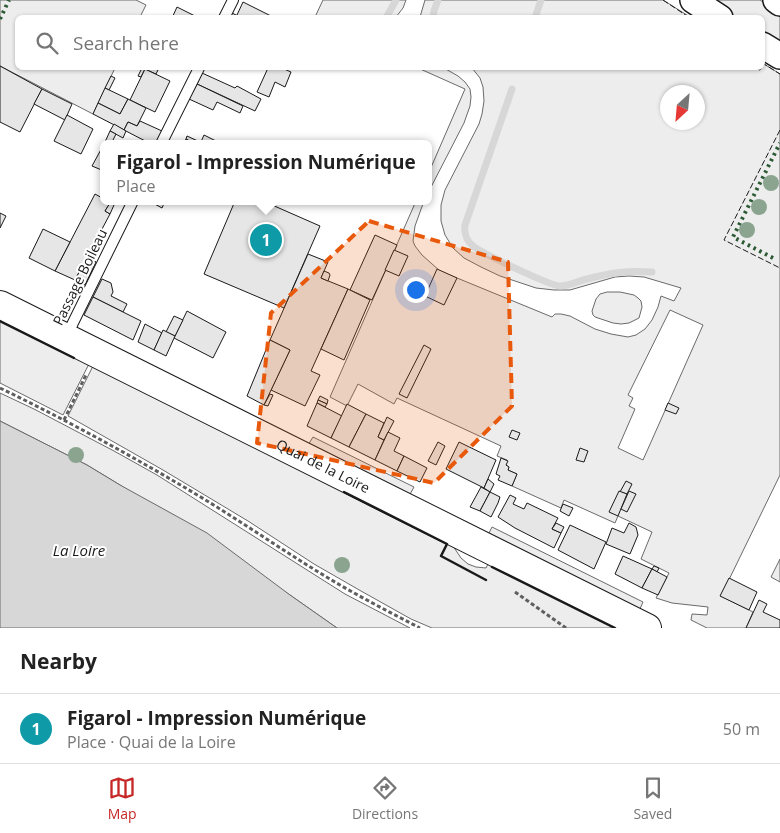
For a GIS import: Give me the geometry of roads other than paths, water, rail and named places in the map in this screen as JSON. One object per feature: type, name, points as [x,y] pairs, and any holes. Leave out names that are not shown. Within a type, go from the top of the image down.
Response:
[{"type":"main road","name":"Quai de la Loire","points":[[0,305],[647,628]]},
{"type":"street","points":[[693,0],[716,15]]},
{"type":"street","points":[[776,0],[780,3]]},
{"type":"street","points":[[765,47],[780,56]]},
{"type":"lane","points":[[226,15],[233,0]]},
{"type":"lane","points":[[163,140],[198,70]]},
{"type":"lane","name":"Passage Boileau","points":[[65,338],[131,205]]},
{"type":"water","name":"La Loire","points":[[0,421],[87,465],[207,533],[337,628],[0,628]]},
{"type":"waterway","points":[[388,15],[396,0]]},
{"type":"waterway","points":[[433,15],[438,0]]},
{"type":"waterway","points":[[536,15],[541,0]]},
{"type":"waterway","points":[[512,89],[465,225],[467,239],[479,250],[554,285],[567,285],[611,274],[635,271],[652,272]]},
{"type":"place","name":"Figarol - Impression Numérique","points":[[266,240]]}]
